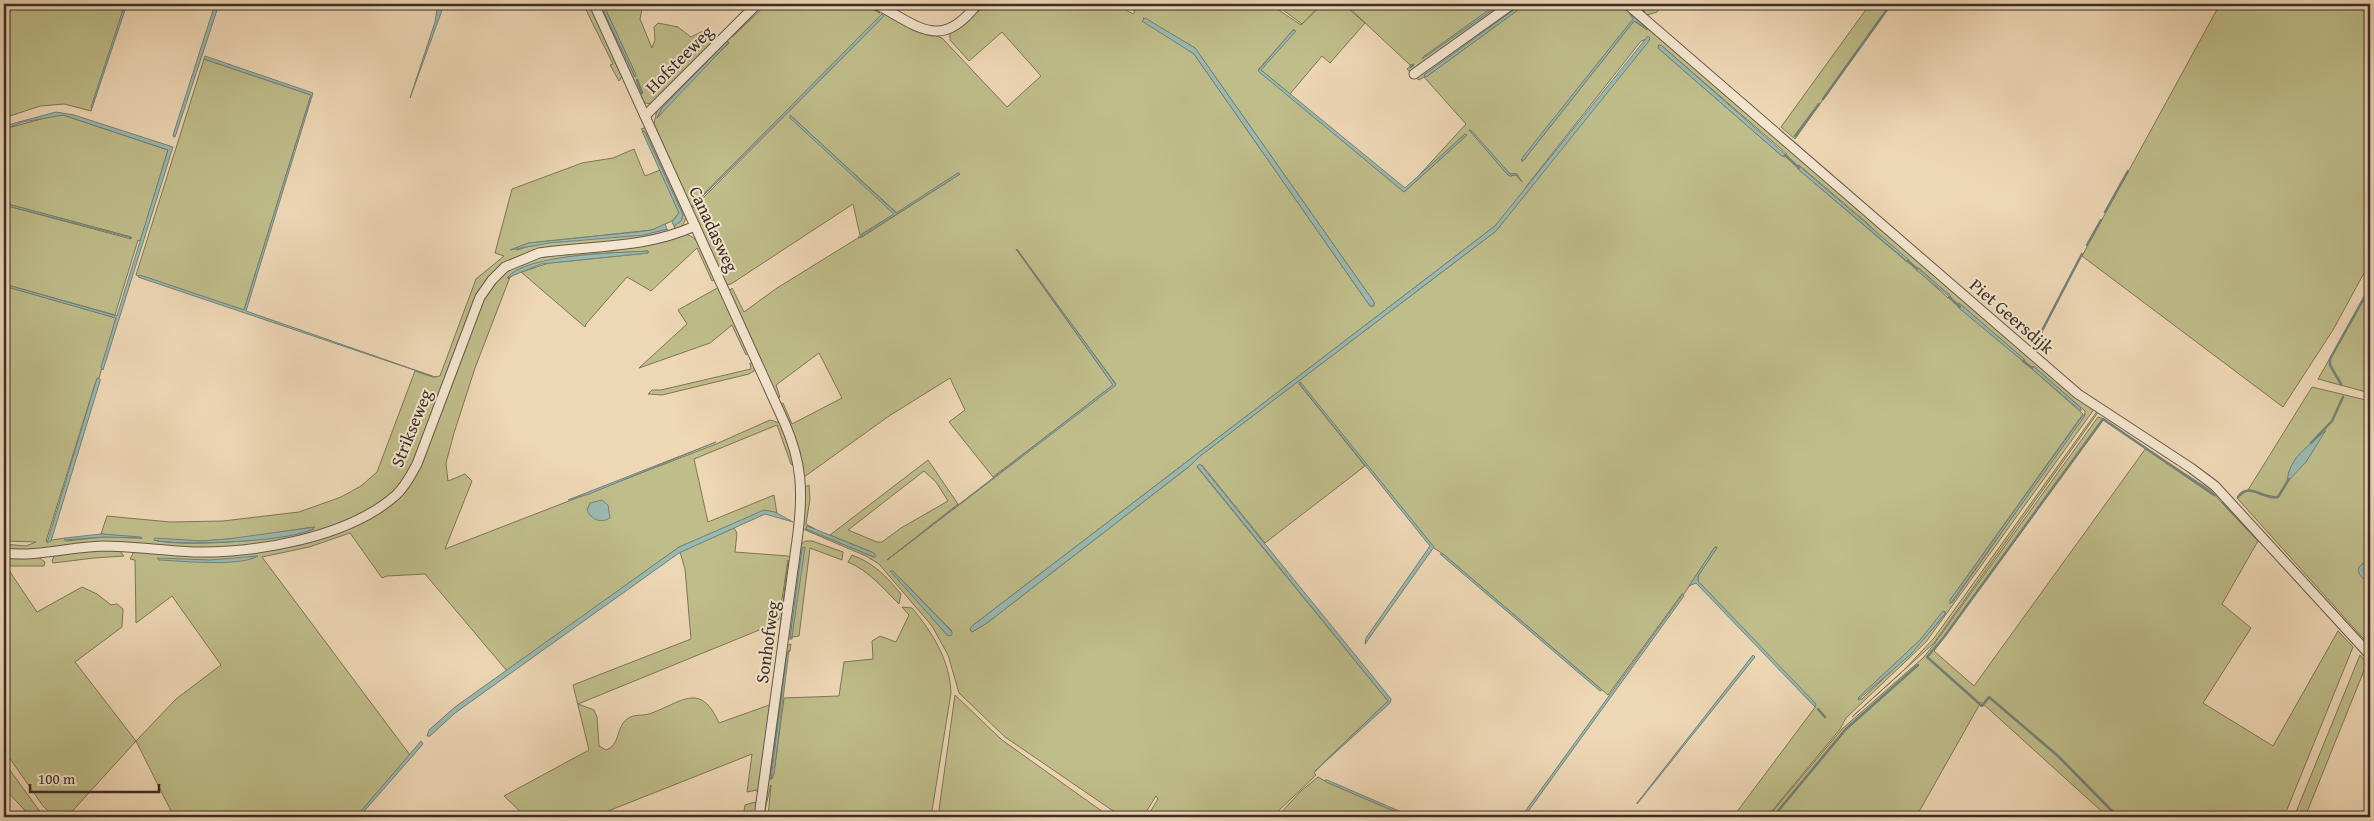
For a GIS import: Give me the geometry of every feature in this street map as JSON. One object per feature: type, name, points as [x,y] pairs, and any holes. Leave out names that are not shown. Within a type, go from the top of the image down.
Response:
[{"type":"street","name":"Canadasweg","points":[[594,4],[785,424],[796,452],[800,470]]},
{"type":"street","name":"Hofsteeweg","points":[[645,116],[757,4]]},
{"type":"street","points":[[876,4],[921,28],[943,31],[964,20],[977,4]]},
{"type":"street","points":[[1414,74],[1512,4]]},
{"type":"street","name":"Piet Geersdijk","points":[[1627,4],[2078,394],[2191,468],[2215,486],[2370,655]]},
{"type":"street","name":"Strikseweg","points":[[4,553],[29,554],[100,546],[220,551],[301,541],[353,521],[382,506],[397,494],[408,481],[417,464],[480,297],[498,273],[524,258],[539,253],[639,244],[659,240],[695,226]]},
{"type":"street","name":"Sonhofweg","points":[[759,817],[801,511],[800,470]]},
{"type":"shaded area","points":[[4,4],[125,4],[91,111],[64,104],[40,106],[4,118]]},
{"type":"shaded area","points":[[583,4],[591,6],[623,75],[619,81],[610,65],[613,64]]},
{"type":"shaded area","points":[[597,4],[600,4],[635,77],[636,75],[603,4],[643,4],[640,19],[652,48],[655,40],[654,27],[658,23],[678,27],[691,37],[707,29],[716,35],[717,41],[652,104],[645,103],[641,100]]},
{"type":"shaded area","points":[[761,4],[764,4],[732,37],[767,4],[861,4],[880,13],[865,4],[870,4],[917,29],[942,38],[1007,107],[1041,76],[1002,32],[969,61],[950,40],[950,34],[964,24],[981,4],[983,4],[978,11],[985,4],[1116,4],[1133,14],[1135,11],[1123,4],[1270,4],[1301,25],[1323,4],[1343,4],[1365,23],[1330,63],[1322,56],[1290,94],[1261,70],[1294,29],[1258,70],[1404,192],[1467,135],[1465,134],[1411,184],[1466,124],[1424,77],[1419,80],[1414,76],[1515,4],[1522,4],[1424,76],[1426,77],[1526,4],[1617,4],[1622,8],[1620,4],[1624,4],[2095,408],[1926,642],[1846,718],[1840,729],[1767,817],[1733,817],[1816,706],[1698,581],[1698,576],[1717,547],[1715,547],[1684,594],[1682,594],[1608,695],[1434,548],[1300,382],[1299,384],[1365,466],[1265,543],[1202,465],[1197,467],[1388,701],[1320,766],[1314,773],[1316,775],[1272,817],[1147,817],[1158,799],[1156,796],[1143,817],[1122,817],[1005,737],[959,693],[948,655],[932,626],[879,564],[866,556],[803,529],[805,487],[809,485],[810,499],[806,524],[815,529],[807,526],[806,529],[874,557],[874,553],[830,535],[928,460],[958,504],[887,560],[1116,384],[1016,249],[1113,385],[993,477],[949,422],[965,410],[950,378],[889,416],[804,477],[780,405],[783,403],[792,424],[842,398],[819,353],[776,385],[780,397],[777,399],[728,292],[732,288],[744,312],[777,288],[862,237],[960,174],[958,173],[897,213],[790,115],[894,214],[860,235],[853,204],[731,284],[725,285],[654,124],[657,110]],"holes":[[[882,14],[884,16],[693,208],[693,205]],[[1633,15],[1647,27],[1647,30],[1634,21],[1523,161],[1521,160],[1633,19]],[[1143,18],[1195,48],[1374,302],[1374,306],[1370,306],[1194,54]],[[1650,38],[1496,231],[1200,456],[1191,465],[987,623],[972,632],[970,630],[972,626],[1495,226],[1527,189],[1525,188],[1641,41]],[[726,42],[729,43],[670,102],[657,118],[662,108]],[[1659,45],[1787,154],[1785,157],[1658,48]],[[1470,130],[1510,174],[1517,174],[1521,181],[1516,175],[1510,176],[1507,174]],[[1799,165],[1866,222],[1907,262],[1798,169],[1797,166]],[[1915,268],[1919,268],[1951,297],[1948,298]],[[1959,303],[2024,359],[2025,361],[1958,307]],[[2033,366],[2085,411],[2085,414],[1952,603],[1950,600],[2083,414],[2031,368]],[[924,471],[936,482],[948,501],[901,528],[882,542],[877,542],[848,530]],[[893,571],[952,631],[948,636]],[[1945,611],[1945,614],[1926,637],[1862,699],[1858,699],[1920,640]]]},
{"type":"shaded area","points":[[1275,4],[1321,4],[1302,24]]},
{"type":"shaded area","points":[[1345,4],[1498,4],[1422,58],[1501,4],[1508,4],[1415,70],[1409,71],[1407,69],[1414,64],[1410,65]]},
{"type":"shaded area","points":[[1633,4],[1645,12],[1636,4],[1664,4],[1657,12],[1644,16]]},
{"type":"shaded area","points":[[1870,4],[1891,4],[1795,139],[1781,127]]},
{"type":"shaded area","points":[[2220,4],[2370,4],[2370,262],[2333,330],[2283,407],[2082,256]]},
{"type":"shaded area","points":[[204,59],[311,95],[244,310],[136,275]]},
{"type":"shaded area","points":[[60,114],[168,150],[142,236],[140,241],[138,240],[115,315],[4,284],[4,205],[131,239],[131,237],[4,203],[4,129]]},
{"type":"shaded area","points":[[647,127],[686,215],[682,226],[666,235],[649,239],[551,248],[529,252],[495,273],[415,463],[393,492],[363,514],[328,529],[290,540],[250,546],[171,550],[4,550],[4,544],[26,546],[36,542],[4,541],[4,286],[116,318],[99,378],[96,381],[46,541],[65,538],[66,541],[103,537],[142,538],[101,534],[107,516],[170,522],[223,521],[299,512],[341,497],[361,486],[377,472],[415,371],[433,377],[440,376],[476,279],[504,256],[495,253],[512,189],[582,163],[613,158],[634,149],[645,176],[660,170],[679,213],[672,221],[652,230],[529,243],[515,248],[517,250],[554,241],[649,233],[667,229],[669,232],[675,229],[674,226],[681,221],[683,215],[645,132],[641,129]],"holes":[[[313,527],[314,529],[301,533],[235,542],[187,543],[154,540],[202,541],[244,538]]]},
{"type":"shaded area","points":[[684,234],[696,240],[704,252],[716,279],[712,281],[697,248],[651,291],[627,277],[585,327],[521,272],[549,263],[648,253],[648,251],[594,254],[555,259],[521,270],[510,278],[475,368],[446,463],[448,481],[465,474],[472,481],[445,549],[716,444],[770,420],[780,423],[787,437],[795,467],[791,464],[777,425],[694,459],[708,522],[774,495],[777,514],[770,511],[679,547],[507,671],[425,574],[387,576],[382,578],[350,533],[309,547],[262,557],[410,755],[356,817],[174,817],[136,741],[176,699],[221,665],[172,596],[136,623],[135,560],[130,559],[135,550],[192,554],[305,542],[403,491],[481,299],[507,270],[533,257]]},
{"type":"shaded area","points":[[719,287],[750,352],[746,355],[732,325],[710,343],[639,368],[687,324],[678,310]]},
{"type":"shaded area","points":[[2370,289],[2370,393],[2318,379]]},
{"type":"shaded area","points":[[750,363],[755,363],[754,371],[749,374],[662,395],[648,394],[652,390],[661,390],[751,369]]},
{"type":"shaded area","points":[[2312,387],[2370,401],[2370,561],[2366,561],[2359,567],[2367,580],[2370,581],[2370,646],[2237,498],[2248,490]],"holes":[[[2323,433],[2306,462],[2288,474],[2296,458]]]},
{"type":"shaded area","points":[[2098,410],[1934,643],[1852,717],[1904,670],[1934,638]]},
{"type":"shaded area","points":[[2098,417],[2104,419],[1934,651],[1974,686],[2146,448],[2210,490],[2258,541],[2222,604],[2251,628],[2203,703],[2273,746],[2338,631],[2353,647],[2284,817],[2108,817],[1981,702],[1916,817],[1768,817],[1842,729],[1923,658]]},
{"type":"shaded area","points":[[734,528],[737,533],[735,552],[788,556],[792,559],[780,644],[778,644],[788,560],[779,619],[774,624],[578,704],[594,710],[597,717],[599,746],[606,750],[614,745],[621,727],[629,717],[649,714],[689,698],[697,698],[705,702],[719,723],[772,704],[760,791],[747,792],[752,754],[593,817],[526,817],[504,796],[589,750],[573,685],[691,639],[685,569],[680,552]]},
{"type":"shaded area","points":[[805,541],[812,541],[843,552],[842,560],[810,548],[799,636],[787,639],[800,545]]},
{"type":"shaded area","points":[[118,549],[124,556],[53,563],[52,561],[55,554]]},
{"type":"shaded area","points":[[852,555],[873,566],[890,581],[901,594],[899,604],[869,575],[848,562]]},
{"type":"shaded area","points":[[37,556],[45,562],[44,566],[6,566],[8,557]]},
{"type":"shaded area","points":[[6,566],[37,612],[82,587],[97,594],[111,605],[117,604],[123,609],[122,627],[75,662],[136,741],[67,817],[55,817],[43,806],[4,750],[4,575]]},
{"type":"shaded area","points":[[902,607],[912,608],[927,627],[944,659],[950,681],[951,693],[931,817],[768,817],[771,785],[763,817],[786,646],[791,644],[790,651],[787,653],[770,779],[772,779],[774,773],[784,698],[839,696],[844,662],[873,659],[872,641],[880,636],[896,642],[909,615]]},
{"type":"shaded area","points":[[2360,655],[2367,663],[2305,817],[2294,817]]},
{"type":"shaded area","points":[[955,695],[1002,740],[1110,817],[938,817]]},
{"type":"shaded area","points":[[4,762],[45,817],[31,817],[4,788]]},
{"type":"shaded area","points":[[1318,777],[1408,817],[1277,817],[1301,791]]},
{"type":"shaded area","points":[[755,802],[758,804],[757,817],[743,817],[745,805]]},
{"type":"water","points":[[125,4],[127,4],[92,108],[91,107]]},
{"type":"water","points":[[215,4],[219,4],[175,137],[173,136],[174,132]]},
{"type":"water","points":[[438,4],[443,4],[441,13],[410,98],[435,22]]},
{"type":"water","points":[[600,4],[603,4],[636,75],[635,77]]},
{"type":"water","points":[[1497,4],[1501,4],[1422,59],[1423,57]]},
{"type":"water","points":[[1522,4],[1526,4],[1426,77],[1424,75]]},
{"type":"water","points":[[882,14],[884,16],[692,207],[693,205]]},
{"type":"water","points":[[1630,14],[1648,29],[1634,21],[1522,162],[1522,158],[1633,19]]},
{"type":"water","points":[[1145,18],[1195,48],[1374,302],[1374,306],[1370,306],[1194,54],[1142,21]]},
{"type":"water","points":[[1293,30],[1296,31],[1261,70],[1405,188],[1465,134],[1467,135],[1404,192],[1258,71]]},
{"type":"water","points":[[1648,36],[1650,38],[1649,41],[1496,231],[1200,456],[1191,465],[987,623],[972,632],[970,629],[972,626],[1495,226]]},
{"type":"water","points":[[726,42],[729,42],[657,118],[662,108]]},
{"type":"water","points":[[1659,45],[1787,156],[1782,156],[1658,48]]},
{"type":"water","points":[[205,56],[313,93],[246,311],[435,377],[138,277],[139,275],[146,277],[244,310],[311,95],[204,59]]},
{"type":"water","points":[[56,112],[74,115],[173,147],[103,370],[101,367],[116,318],[4,286],[4,284],[117,316],[168,150],[63,115],[23,122],[4,129],[4,126]]},
{"type":"water","points":[[790,115],[896,213],[958,173],[960,174],[859,238],[894,214],[790,118]]},
{"type":"water","points":[[1469,130],[1510,174],[1517,174],[1522,182],[1516,175],[1510,176],[1507,174]]},
{"type":"water","points":[[642,131],[645,132],[683,215],[681,221],[674,226],[672,222],[679,213]]},
{"type":"water","points":[[1798,165],[1909,260],[1909,263],[1798,169]]},
{"type":"water","points":[[4,203],[131,237],[132,238],[4,205]]},
{"type":"water","points":[[665,224],[667,229],[644,235],[549,243],[510,250],[529,243],[652,230]]},
{"type":"water","points":[[1017,249],[1116,385],[887,560],[1113,385]]},
{"type":"water","points":[[648,251],[648,253],[541,264],[507,278],[517,270],[551,259]]},
{"type":"water","points":[[1916,267],[1950,295],[1951,298],[1916,270]]},
{"type":"water","points":[[1959,303],[2024,359],[2024,362],[1958,307]]},
{"type":"water","points":[[2033,366],[2081,408],[2081,411],[2031,368]]},
{"type":"water","points":[[97,378],[100,381],[51,541],[47,543]]},
{"type":"water","points":[[1299,383],[1301,383],[1434,547],[1365,644],[1366,638],[1430,546]]},
{"type":"water","points":[[2085,414],[2084,417],[1950,604],[1950,600]]},
{"type":"water","points":[[2326,430],[2306,462],[2287,482],[2296,459]]},
{"type":"water","points":[[716,442],[589,494],[568,500]]},
{"type":"water","points":[[1200,464],[1391,699],[1390,703],[1315,771],[1388,701],[1197,466]]},
{"type":"water","points":[[602,500],[608,505],[610,518],[603,521],[593,518],[587,510],[590,503]]},
{"type":"water","points":[[764,510],[775,512],[793,522],[765,514],[679,553],[455,713],[430,736],[427,736],[429,730],[455,707],[679,547]]},
{"type":"water","points":[[807,526],[874,553],[876,556],[874,557],[806,529]]},
{"type":"water","points":[[315,527],[305,532],[264,539],[186,543],[154,540],[155,538],[202,541],[228,539]]},
{"type":"water","points":[[101,534],[142,538],[103,537],[64,540],[65,538]]},
{"type":"water","points":[[805,547],[792,637],[790,638],[802,548]]},
{"type":"water","points":[[1715,547],[1717,548],[1698,576],[1698,581],[1816,704],[1815,707],[1696,583],[1689,586]]},
{"type":"water","points":[[1440,554],[1443,554],[1602,690],[1600,691]]},
{"type":"water","points":[[258,556],[250,559],[225,562],[159,560],[157,558],[210,560]]},
{"type":"water","points":[[2366,561],[2370,561],[2370,581],[2362,578],[2359,574],[2359,567]]},
{"type":"water","points":[[890,571],[893,571],[952,632],[952,635],[948,636]]},
{"type":"water","points":[[1683,594],[1684,596],[1524,817],[1521,817]]},
{"type":"water","points":[[1943,611],[1945,614],[1911,654],[1858,700],[1920,640]]},
{"type":"water","points":[[789,650],[774,773],[771,779],[787,653]]},
{"type":"water","points":[[1753,655],[1755,657],[1637,804],[1637,803]]},
{"type":"water","points":[[421,741],[423,744],[359,817],[356,817]]},
{"type":"water","points":[[1325,780],[1327,780],[1413,817],[1408,817]]},
{"type":"waterway","points":[[1823,99],[1891,4]]},
{"type":"waterway","points":[[637,80],[642,93]]},
{"type":"waterway","points":[[1795,136],[1819,104]]},
{"type":"waterway","points":[[1785,155],[1799,168]]},
{"type":"waterway","points":[[2105,212],[2128,171]]},
{"type":"waterway","points":[[2087,245],[2101,220]]},
{"type":"waterway","points":[[2034,346],[2082,254]]},
{"type":"waterway","points":[[1908,261],[1917,269]]},
{"type":"waterway","points":[[2341,384],[2330,365],[2330,359],[2370,287]]},
{"type":"waterway","points":[[1949,297],[1960,307]]},
{"type":"waterway","points":[[2023,361],[2032,368]]},
{"type":"waterway","points":[[2311,443],[2332,421],[2343,397]]},
{"type":"waterway","points":[[2118,817],[2058,756],[1989,697],[1982,706],[1927,657],[1944,637],[2103,419],[2214,495]]},
{"type":"waterway","points":[[2238,497],[2247,491],[2278,497],[2289,479]]},
{"type":"waterway","points":[[2223,503],[2259,541]]},
{"type":"waterway","points":[[1773,817],[1846,729],[1918,665]]},
{"type":"waterway","points":[[1818,709],[1825,717]]}]
